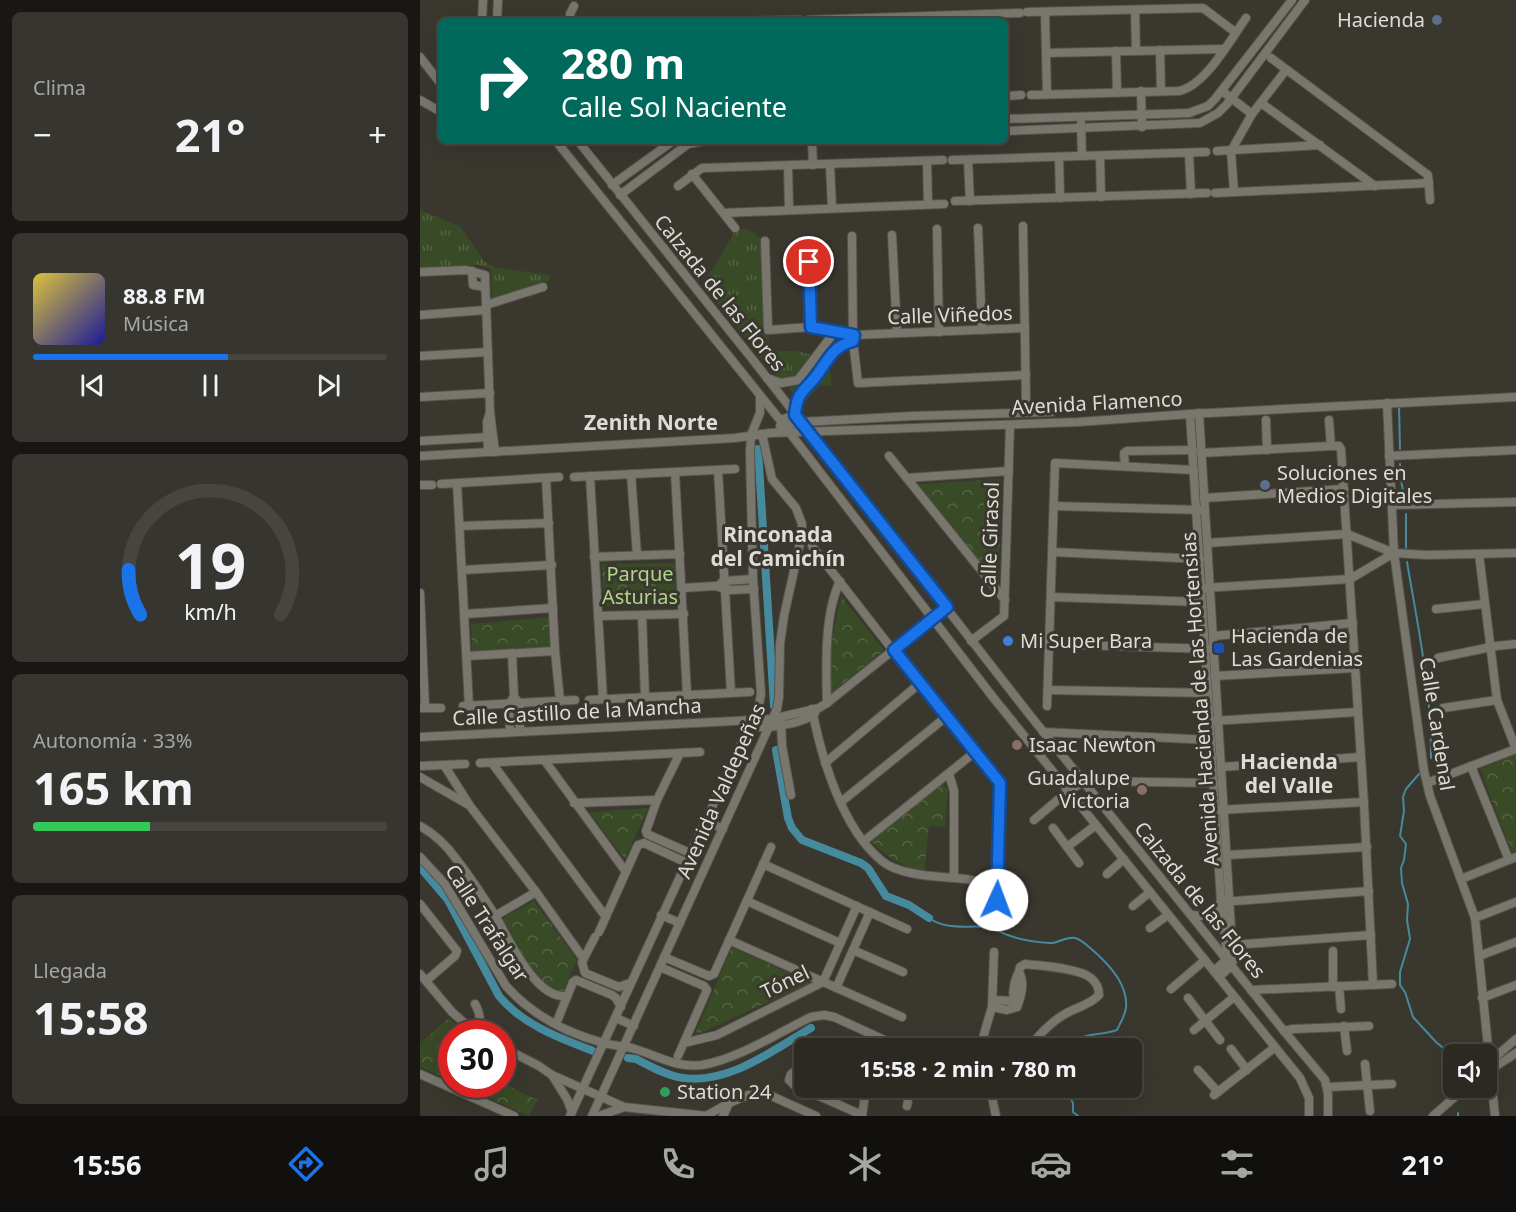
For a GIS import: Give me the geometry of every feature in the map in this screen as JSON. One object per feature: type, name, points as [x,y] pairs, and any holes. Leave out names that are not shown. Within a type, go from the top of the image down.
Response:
[{"type":"street","points":[[482,18],[483,0]]},
{"type":"street","points":[[497,18],[498,0]]},
{"type":"street","points":[[1008,119],[1189,113],[1200,110],[1208,106],[1222,91],[1292,0]]},
{"type":"street","points":[[1008,131],[1200,123],[1218,113],[1231,98],[1305,0]]},
{"type":"street","points":[[571,18],[574,6]]},
{"type":"street","points":[[958,18],[1001,17],[1024,12],[1203,8],[1236,32]]},
{"type":"street","points":[[1136,10],[1136,51]]},
{"type":"street","points":[[1045,12],[1047,94]]},
{"type":"street","points":[[1008,96],[1179,91],[1193,86],[1246,18]]},
{"type":"street","points":[[1271,26],[1280,33]]},
{"type":"street","points":[[1046,52],[1223,49]]},
{"type":"street","points":[[1160,50],[1161,91]]},
{"type":"street","points":[[1116,51],[1117,92]]},
{"type":"street","points":[[420,57],[438,80]]},
{"type":"street","points":[[1271,58],[1428,175],[1430,200]]},
{"type":"street","points":[[1234,192],[1231,151],[1252,114],[1286,70]]},
{"type":"street","points":[[1141,91],[1142,127]]},
{"type":"street","points":[[1222,91],[1252,114]]},
{"type":"street","points":[[420,100],[438,110]]},
{"type":"street","points":[[1261,103],[1375,186]]},
{"type":"street","points":[[1081,117],[1082,156]]},
{"type":"street","name":"Calzada de las Flores","points":[[558,144],[781,422],[1020,730],[1234,996],[1305,1088],[1309,1098],[1309,1116]]},
{"type":"street","points":[[567,156],[578,144]]},
{"type":"street","name":"Calzada de las Flores","points":[[580,144],[753,360],[1033,720],[1284,1031],[1320,1072],[1328,1087]]},
{"type":"street","points":[[612,184],[669,144]]},
{"type":"street","points":[[620,195],[688,144]]},
{"type":"street","points":[[812,144],[813,165]]},
{"type":"street","points":[[1217,151],[1320,146]]},
{"type":"street","points":[[678,186],[702,168],[1206,152]]},
{"type":"street","points":[[1189,153],[1191,194]]},
{"type":"street","points":[[1100,156],[1101,197]]},
{"type":"street","points":[[1059,157],[1060,198]]},
{"type":"street","points":[[968,160],[970,201]]},
{"type":"street","points":[[927,161],[928,204]]},
{"type":"street","points":[[830,165],[832,208]]},
{"type":"street","points":[[788,166],[789,210]]},
{"type":"street","points":[[692,174],[735,228]]},
{"type":"street","points":[[955,201],[1191,194],[1429,183]]},
{"type":"street","points":[[724,213],[944,204]]},
{"type":"street","points":[[631,234],[644,224]]},
{"type":"street","points":[[1023,226],[1026,400]]},
{"type":"street","points":[[978,228],[982,330]]},
{"type":"street","points":[[937,229],[939,332]]},
{"type":"street","points":[[892,235],[897,333]]},
{"type":"street","points":[[852,236],[857,382],[862,384],[1026,375]]},
{"type":"street","name":"Calle Viñedos","points":[[765,241],[768,330],[811,327],[836,330],[854,338],[897,333],[1025,328]]},
{"type":"street","points":[[808,241],[811,327]]},
{"type":"street","points":[[420,272],[472,271],[485,275],[492,452]]},
{"type":"street","points":[[472,271],[473,285],[485,287]]},
{"type":"street","points":[[420,315],[486,307],[543,287]]},
{"type":"street","points":[[765,377],[776,382],[791,382],[802,377],[836,330]]},
{"type":"street","points":[[798,419],[800,395],[837,348],[854,338]]},
{"type":"street","points":[[830,339],[837,348]]},
{"type":"street","points":[[420,356],[488,352]]},
{"type":"street","points":[[739,371],[753,360]]},
{"type":"street","points":[[791,382],[800,395]]},
{"type":"street","points":[[420,397],[490,393]]},
{"type":"street","name":"Avenida Valdepeñas","points":[[571,1114],[750,723],[761,694],[753,579],[750,453],[752,435],[760,413],[760,396]]},
{"type":"street","name":"Avenida Flamenco","points":[[420,456],[766,434],[1010,425],[1516,397]]},
{"type":"street","name":"Calle Cardenal","points":[[1387,403],[1394,553],[1427,783],[1475,918],[1486,1044]]},
{"type":"street","name":"Avenida Flamenco","points":[[766,434],[781,422],[798,419],[1052,412]]},
{"type":"street","name":"Avenida Hacienda de las Hortensias","points":[[1195,413],[1197,452],[1204,498],[1201,510],[1200,558],[1213,636],[1209,649],[1208,693],[1221,767],[1220,810],[1229,963]]},
{"type":"street","points":[[913,416],[914,427]]},
{"type":"street","points":[[1266,420],[1267,450]]},
{"type":"street","points":[[1329,420],[1344,489],[1367,847],[1373,985]]},
{"type":"street","name":"Calle Girasol","points":[[971,641],[1004,616],[1010,425]]},
{"type":"street","name":"Avenida Valdepeñas","points":[[592,1116],[723,829],[770,723],[779,697],[783,616],[801,538],[802,524],[796,508],[772,479],[766,434]]},
{"type":"street","points":[[420,441],[491,437]]},
{"type":"street","points":[[1125,466],[1125,451],[1197,452],[1336,447]]},
{"type":"street","points":[[1389,456],[1516,450]]},
{"type":"street","name":"Avenida Hacienda de las Hortensias","points":[[1197,452],[1194,470],[1207,543],[1206,587],[1202,602],[1215,676],[1214,721],[1211,740],[1214,783],[1227,855],[1225,902],[1232,945],[1229,963]]},
{"type":"street","points":[[889,456],[1005,600]]},
{"type":"street","points":[[1047,706],[1055,463],[1194,470]]},
{"type":"street","points":[[574,477],[735,469]]},
{"type":"street","points":[[718,470],[731,693]]},
{"type":"street","points":[[906,478],[1009,471]]},
{"type":"street","points":[[675,472],[687,695]]},
{"type":"street","points":[[631,474],[637,555]]},
{"type":"street","points":[[590,476],[603,699]]},
{"type":"street","points":[[420,485],[559,477]]},
{"type":"street","points":[[546,478],[555,651],[560,701]]},
{"type":"street","points":[[457,483],[467,656],[466,706],[514,701],[575,700]]},
{"type":"street","points":[[1204,498],[1344,489]]},
{"type":"street","points":[[1392,505],[1516,502]]},
{"type":"street","points":[[1054,506],[1201,510]]},
{"type":"street","points":[[460,526],[549,524]]},
{"type":"street","points":[[1207,543],[1347,534],[1394,553],[1516,554]]},
{"type":"street","points":[[812,546],[919,684],[1000,783],[996,914]]},
{"type":"street","points":[[1053,552],[1200,558]]},
{"type":"street","points":[[1206,587],[1350,579],[1394,553]]},
{"type":"street","points":[[594,557],[680,554]]},
{"type":"street","points":[[1427,783],[1516,749],[1497,700],[1479,554]]},
{"type":"street","points":[[463,570],[552,566]]},
{"type":"street","points":[[682,588],[725,585],[753,579]]},
{"type":"street","points":[[840,581],[835,594],[818,709],[825,763],[841,802],[864,841],[883,862],[911,873],[975,881],[997,887]]},
{"type":"street","points":[[725,585],[754,589]]},
{"type":"street","points":[[420,593],[423,708],[441,708]]},
{"type":"street","points":[[1051,597],[1202,602]]},
{"type":"street","points":[[1436,609],[1485,604]]},
{"type":"street","points":[[750,723],[770,723],[818,709],[947,607]]},
{"type":"street","points":[[465,614],[553,608]]},
{"type":"street","points":[[598,616],[684,614]]},
{"type":"street","points":[[642,615],[645,697]]},
{"type":"street","points":[[1213,636],[1353,623]]},
{"type":"street","points":[[1049,644],[1209,649]]},
{"type":"street","points":[[1438,658],[1516,644]]},
{"type":"street","points":[[467,656],[555,651]]},
{"type":"street","points":[[512,653],[514,701],[520,731]]},
{"type":"street","points":[[1215,676],[1356,668]]},
{"type":"street","points":[[825,763],[919,684]]},
{"type":"street","points":[[1048,690],[1208,693]]},
{"type":"street","points":[[589,700],[750,692]]},
{"type":"street","points":[[1443,708],[1497,700]]},
{"type":"street","points":[[510,732],[514,701]]},
{"type":"street","points":[[1214,721],[1358,712]]},
{"type":"street","points":[[841,802],[946,717]]},
{"type":"street","points":[[781,720],[791,795]]},
{"type":"street","points":[[1020,730],[1033,720]]},
{"type":"street","name":"Calle Castillo de la Mancha","points":[[420,737],[736,721],[750,723]]},
{"type":"street","points":[[1043,732],[1211,740]]},
{"type":"street","points":[[480,763],[700,752]]},
{"type":"street","points":[[864,841],[975,752]]},
{"type":"street","points":[[680,753],[646,827],[647,834],[690,853]]},
{"type":"street","points":[[1221,767],[1361,757]]},
{"type":"street","points":[[545,761],[626,872]]},
{"type":"street","points":[[492,763],[606,917]]},
{"type":"street","points":[[420,766],[465,764]]},
{"type":"street","points":[[444,765],[470,806],[583,958]]},
{"type":"street","points":[[1461,879],[1512,859],[1472,766]]},
{"type":"street","points":[[949,774],[954,791],[954,878]]},
{"type":"street","points":[[420,777],[470,806]]},
{"type":"street","points":[[1034,819],[1068,790],[1084,781],[1214,783]]},
{"type":"street","points":[[574,803],[657,800]]},
{"type":"street","points":[[1220,810],[1364,802]]},
{"type":"street","points":[[704,820],[723,829]]},
{"type":"street","points":[[1067,847],[1096,825]]},
{"type":"street","points":[[420,826],[440,840],[456,858],[495,916],[524,966],[535,979],[557,995],[567,996]]},
{"type":"street","points":[[1053,828],[1079,863]]},
{"type":"street","points":[[582,976],[583,958],[606,917],[638,845],[645,843],[685,862]]},
{"type":"street","points":[[669,855],[674,846]]},
{"type":"street","points":[[664,957],[710,976],[714,974],[771,847]]},
{"type":"street","points":[[1227,855],[1367,847]]},
{"type":"street","name":"Calle Trafalgar","points":[[420,857],[445,884],[506,986],[530,1010],[562,1028],[604,1043],[638,1050],[670,1063],[700,1065],[730,1057],[811,1017],[824,1015],[881,1038]]},
{"type":"street","points":[[1107,874],[1124,859]]},
{"type":"street","points":[[763,864],[908,929]]},
{"type":"street","points":[[1192,915],[1210,914],[1225,902],[1369,891]]},
{"type":"street","points":[[495,916],[536,892]]},
{"type":"street","points":[[1133,906],[1150,892]]},
{"type":"street","points":[[747,901],[840,944]]},
{"type":"street","points":[[1475,918],[1516,902]]},
{"type":"street","points":[[420,904],[457,951],[455,956],[426,981]]},
{"type":"street","name":"Tónel","points":[[684,1043],[717,1035],[823,982],[857,906]]},
{"type":"street","name":"Tónel","points":[[836,988],[870,912]]},
{"type":"street","points":[[661,915],[680,923]]},
{"type":"street","points":[[1150,928],[1168,915]]},
{"type":"street","points":[[1232,945],[1371,936]]},
{"type":"street","points":[[729,940],[902,1017]]},
{"type":"street","points":[[1479,956],[1516,942]]},
{"type":"street","points":[[853,950],[903,972]]},
{"type":"street","points":[[1333,951],[1336,986],[1341,1009]]},
{"type":"street","points":[[983,1038],[993,1004],[994,952]]},
{"type":"street","points":[[1171,989],[1205,960]]},
{"type":"street","points":[[1216,974],[1229,963]]},
{"type":"street","points":[[993,1004],[1007,1010],[1021,997],[1022,978],[1019,972],[1020,967],[1024,964],[1070,971],[1092,978],[1099,988],[1099,995],[1094,1002],[1063,1015],[1038,1038]]},
{"type":"street","points":[[678,974],[682,965]]},
{"type":"street","points":[[660,967],[704,986],[707,990],[678,1056]]},
{"type":"street","points":[[420,974],[460,1020]]},
{"type":"street","points":[[558,1019],[573,982],[582,976]]},
{"type":"street","points":[[582,976],[606,987],[621,1007]]},
{"type":"street","points":[[606,987],[619,987],[631,983]]},
{"type":"street","points":[[1251,990],[1392,984]]},
{"type":"street","points":[[1482,998],[1516,985]]},
{"type":"street","points":[[1194,1030],[1234,996]]},
{"type":"street","points":[[1188,998],[1220,1040]]},
{"type":"street","points":[[474,1004],[479,1011],[480,1020]]},
{"type":"street","points":[[616,1018],[634,1026]]},
{"type":"street","points":[[1344,1026],[1347,1051]]},
{"type":"street","points":[[1284,1031],[1369,1026]]},
{"type":"street","points":[[1497,1058],[1516,1039]]},
{"type":"street","points":[[1198,1070],[1216,1093],[1274,1048]]},
{"type":"street","points":[[1232,1049],[1247,1070]]},
{"type":"street","points":[[1497,1062],[1516,1053]]},
{"type":"street","points":[[516,1054],[552,1075],[624,1107],[707,1116],[755,1092],[766,1094],[816,1116]]},
{"type":"street","points":[[1365,1064],[1370,1111]]},
{"type":"street","points":[[794,1072],[789,1080],[794,1085]]},
{"type":"street","points":[[420,1074],[514,1116]]},
{"type":"street","points":[[552,1075],[564,1092],[571,1114]]},
{"type":"street","points":[[1328,1116],[1328,1087],[1392,1084]]},
{"type":"street","points":[[823,1098],[860,1115],[864,1098]]},
{"type":"street","points":[[992,1098],[996,1116]]},
{"type":"street","points":[[1433,1116],[1454,1098]]},
{"type":"street","name":"Calle Cardenal","points":[[1492,1098],[1495,1116]]},
{"type":"street","points":[[723,1116],[729,1103]]},
{"type":"street","points":[[599,1116],[624,1107]]},
{"type":"green space","points":[[420,210],[460,226],[485,262],[497,268],[551,275],[550,280],[492,299],[491,269],[479,265],[420,268]]},
{"type":"green space","points":[[737,228],[749,230],[762,239],[765,335],[769,335],[769,352],[800,352],[829,365],[832,385],[819,386],[803,404],[763,360],[703,285]]},
{"type":"green space","points":[[1001,479],[999,585],[917,484]]},
{"type":"green space","name":"Parque Asturias","points":[[676,563],[678,604],[604,607],[602,564]]},
{"type":"green space","points":[[841,596],[884,650],[831,693],[831,643]]},
{"type":"green space","points":[[549,617],[551,649],[472,653],[471,624]]},
{"type":"green space","points":[[1516,753],[1516,851],[1512,853],[1480,769]]},
{"type":"green space","points":[[940,783],[948,789],[945,827],[929,826],[924,874],[894,860],[869,839]]},
{"type":"green space","points":[[648,808],[625,859],[589,812]]},
{"type":"green space","points":[[534,901],[577,960],[562,994],[551,989],[533,973],[501,919]]},
{"type":"green space","points":[[732,947],[810,983],[694,1036]]},
{"type":"green space","points":[[438,1027],[438,1075],[420,1067],[420,1043]]},
{"type":"green space","points":[[516,1090],[537,1100],[529,1116],[488,1098],[516,1098]]},
{"type":"waterway","points":[[1399,406],[1400,449]]},
{"type":"waterway","points":[[758,449],[774,706]]},
{"type":"waterway","points":[[1400,464],[1405,499]]},
{"type":"waterway","points":[[1406,514],[1406,548]]},
{"type":"waterway","points":[[1407,562],[1427,684],[1431,758]]},
{"type":"waterway","points":[[776,750],[788,818],[792,828],[802,840],[861,863],[868,868],[886,896],[909,905],[929,918]]},
{"type":"waterway","points":[[1419,774],[1406,789],[1403,797],[1404,811],[1400,836],[1406,844],[1401,868],[1402,883],[1408,904],[1407,920],[1410,939],[1400,972],[1400,985],[1405,992],[1413,1017],[1443,1048]]},
{"type":"waterway","points":[[420,867],[448,900],[499,996],[530,1023],[593,1051]]},
{"type":"waterway","points":[[929,918],[943,925],[990,928],[1013,937],[1033,941],[1052,943],[1075,938],[1084,943],[1113,971],[1122,985],[1126,1008],[1117,1030],[1081,1038]]},
{"type":"waterway","points":[[628,1058],[636,1059],[677,1077],[717,1076],[734,1071],[766,1055],[811,1028]]},
{"type":"waterway","points":[[1070,1098],[1073,1112],[1078,1116]]},
{"type":"place","name":"Hacienda","points":[[1437,20]]},
{"type":"place","name":"Soluciones en Medios Digitales","points":[[1265,485]]},
{"type":"place","name":"Mi Super Bara","points":[[1008,641]]},
{"type":"place","name":"Hacienda de Las Gardenias","points":[[1219,648]]},
{"type":"place","name":"Isaac Newton","points":[[1017,745]]},
{"type":"place","name":"Guadalupe Victoria","points":[[1142,790]]},
{"type":"place","name":"Station 24","points":[[665,1092]]},
{"type":"district","name":"Zenith Norte","points":[[651,423]]},
{"type":"district","name":"Rinconada del Camichín","points":[[778,547]]},
{"type":"district","name":"Hacienda del Valle","points":[[1289,774]]},
{"type":"route","points":[[809,262],[811,327],[854,335],[853,341],[837,348],[829,355],[814,379],[803,389],[797,401],[795,415],[947,607],[894,650],[1000,783],[997,900]]}]
